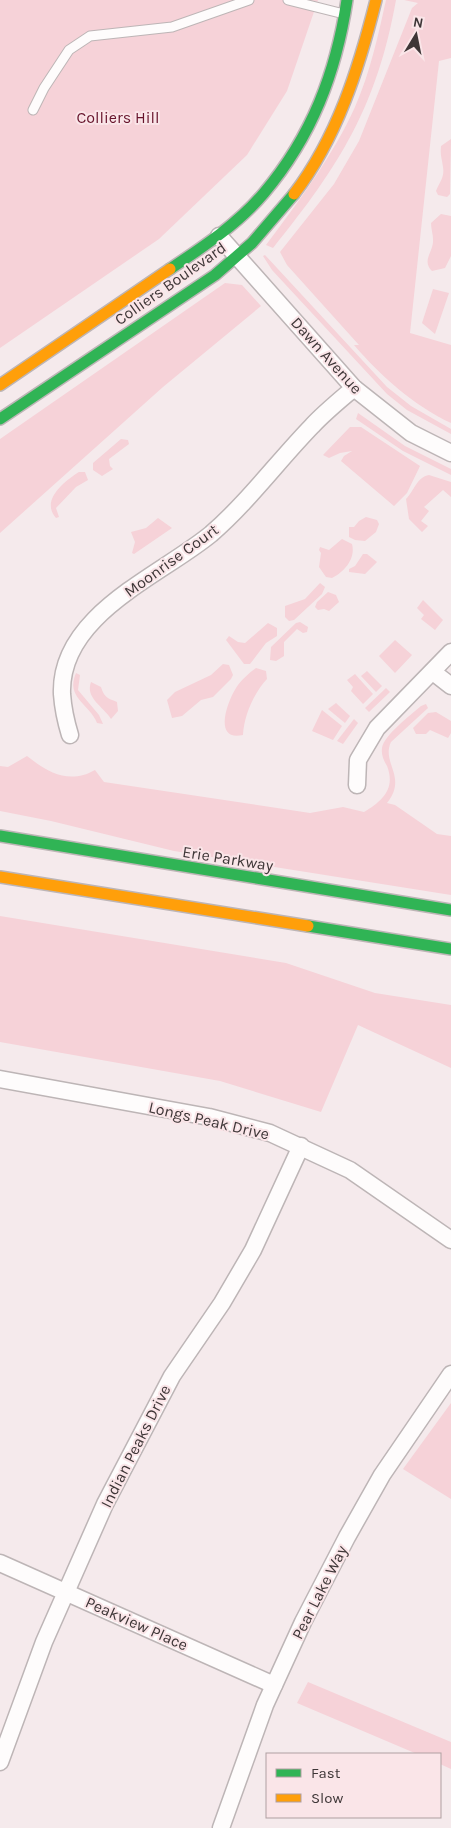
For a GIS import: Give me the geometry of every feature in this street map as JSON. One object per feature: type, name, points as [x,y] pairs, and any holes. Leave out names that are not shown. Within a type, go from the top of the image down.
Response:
[{"type":"street","name":"Colliers Boulevard","points":[[0,385],[220,236],[264,194],[299,145],[330,80],[348,0]]},
{"type":"street","name":"Colliers Boulevard","points":[[0,419],[200,285],[238,257],[279,212],[312,166],[331,134],[349,95],[366,44],[376,0]]},
{"type":"street","name":"Dawn Avenue","points":[[220,236],[354,388],[411,433],[451,453]]},
{"type":"street","name":"Moonrise Court","points":[[70,735],[62,693],[65,673],[73,650],[87,628],[108,606],[211,534],[312,426],[354,388]]},
{"type":"street","points":[[357,785],[358,760],[377,728],[451,652]]},
{"type":"street","points":[[433,672],[451,686]]},
{"type":"street","name":"Erie Parkway","points":[[0,836],[451,910]]},
{"type":"street","points":[[0,877],[451,949]]},
{"type":"street","name":"Longs Peak Drive","points":[[0,1079],[209,1117],[270,1133],[350,1170],[451,1240]]},
{"type":"street","name":"Indian Peaks Drive","points":[[0,1762],[44,1642],[105,1504],[172,1376],[222,1303],[253,1250],[301,1146]]},
{"type":"street","name":"Pear Lake Way","points":[[221,1828],[242,1765],[274,1685],[308,1613],[377,1482],[451,1374]]},
{"type":"street","name":"Peakview Place","points":[[0,1563],[274,1685]]},
{"type":"lane","points":[[33,110],[44,88],[69,50],[90,36],[172,27],[249,0]]},
{"type":"lane","points":[[288,0],[345,15]]},
{"type":"green space","name":"Colliers Hill","points":[[0,0],[318,0],[287,91],[247,155],[159,239],[0,348]]},
{"type":"green space","points":[[386,0],[396,0],[388,38],[378,72],[352,133],[318,189],[297,218],[273,248],[266,245],[337,143],[355,107],[377,41]]},
{"type":"green space","points":[[404,0],[451,0],[451,58],[439,61],[410,333],[451,345],[451,423],[411,399],[375,367],[354,345],[359,345],[287,265],[280,252],[334,184],[359,141],[412,8],[418,3]]},
{"type":"green space","points":[[451,139],[450,194],[447,197],[438,195],[436,191],[443,174],[441,146]]},
{"type":"green space","points":[[441,214],[451,216],[451,256],[445,268],[432,271],[428,263],[433,244],[431,223]]},
{"type":"green space","points":[[265,255],[387,387],[411,406],[451,429],[451,434],[407,410],[387,394],[272,270],[263,256]]},
{"type":"green space","points":[[225,283],[242,285],[261,306],[163,387],[0,533],[0,439]]},
{"type":"green space","points":[[433,289],[449,293],[435,334],[422,323]]},
{"type":"green space","points":[[358,413],[405,446],[451,469],[451,475],[403,451],[356,419]]},
{"type":"green space","points":[[350,427],[361,427],[420,466],[407,493],[394,506],[341,461],[344,456],[352,451],[340,453],[329,458],[323,455]]},
{"type":"green space","points":[[121,439],[128,440],[129,444],[109,459],[110,466],[113,469],[102,476],[93,470],[93,463]]},
{"type":"green space","points":[[79,472],[85,472],[88,480],[76,487],[56,508],[59,517],[56,518],[51,504],[56,492],[67,480]]},
{"type":"green space","points":[[429,475],[451,482],[451,497],[443,490],[424,507],[429,511],[421,521],[428,526],[422,532],[409,519],[406,499],[421,478]]},
{"type":"green space","points":[[366,517],[377,520],[379,524],[376,532],[365,541],[349,537],[349,527],[354,527]]},
{"type":"green space","points":[[158,518],[172,528],[134,554],[132,553],[135,542],[131,532],[146,528]]},
{"type":"green space","points":[[342,539],[352,544],[351,560],[345,569],[332,578],[326,577],[319,567],[320,547],[329,550]]},
{"type":"green space","points":[[363,554],[367,554],[377,562],[365,574],[349,572],[349,569],[355,566]]},
{"type":"green space","points":[[320,583],[325,587],[322,594],[294,620],[289,621],[285,617],[285,606],[305,599]]},
{"type":"green space","points":[[328,592],[336,595],[339,602],[329,611],[324,609],[318,610],[315,607],[317,602]]},
{"type":"green space","points":[[423,600],[443,620],[435,630],[421,619],[424,615],[417,608]]},
{"type":"green space","points":[[300,622],[308,627],[307,632],[303,633],[297,629],[284,642],[284,656],[276,661],[270,660],[271,647],[296,623]]},
{"type":"green space","points":[[268,623],[277,628],[277,636],[266,643],[250,664],[244,664],[226,640],[229,636],[238,642],[245,643]]},
{"type":"green space","points":[[395,640],[412,655],[395,673],[379,656]]},
{"type":"green space","points":[[223,664],[229,665],[233,675],[231,679],[213,697],[201,700],[182,716],[172,718],[167,700],[175,692],[211,675]]},
{"type":"green space","points":[[256,668],[266,671],[267,679],[250,705],[243,735],[233,735],[228,732],[225,726],[229,701],[240,682]]},
{"type":"green space","points":[[367,671],[382,686],[376,692],[361,676]]},
{"type":"green space","points":[[76,673],[80,675],[78,690],[99,715],[103,724],[97,723],[94,716],[76,695],[73,682]]},
{"type":"green space","points":[[355,674],[373,694],[363,704],[351,691],[353,687],[347,680]]},
{"type":"green space","points":[[91,682],[101,687],[106,697],[117,702],[118,711],[111,719],[90,693]]},
{"type":"green space","points":[[386,688],[390,692],[369,712],[365,708]]},
{"type":"green space","points":[[336,703],[350,716],[345,723],[328,709]]},
{"type":"green space","points":[[426,704],[428,708],[391,742],[389,757],[395,785],[393,794],[387,803],[395,805],[437,834],[451,836],[451,895],[174,851],[51,821],[0,811],[0,766],[8,767],[27,756],[42,767],[59,775],[76,776],[95,770],[104,782],[310,813],[343,807],[364,812],[382,799],[388,788],[389,774],[382,753],[384,743],[398,726],[421,706]]},
{"type":"green space","points":[[322,710],[342,726],[333,740],[312,731]]},
{"type":"green space","points":[[436,712],[451,721],[451,733],[448,738],[430,730],[426,734],[416,734],[413,728],[428,713]]},
{"type":"green space","points":[[354,719],[358,723],[343,744],[337,741]]},
{"type":"green space","points":[[0,916],[286,963],[375,993],[451,1005],[451,1068],[358,1025],[321,1112],[220,1081],[0,1042]]},
{"type":"green space","points":[[451,1403],[451,1499],[403,1469]]},
{"type":"green space","points":[[308,1682],[451,1742],[451,1769],[441,1764],[441,1753],[415,1753],[297,1703]]},
{"type":"traffic: fast","points":[[170,269],[243,215],[264,193],[296,149],[329,78],[347,0]]},
{"type":"traffic: fast","points":[[0,419],[215,275],[252,243],[294,194]]},
{"type":"traffic: fast","points":[[0,836],[451,910]]},
{"type":"traffic: fast","points":[[308,926],[451,949]]},
{"type":"traffic: slow","points":[[294,194],[323,150],[345,102],[376,0]]},
{"type":"traffic: slow","points":[[0,385],[170,269]]},
{"type":"traffic: slow","points":[[0,877],[308,926]]}]
